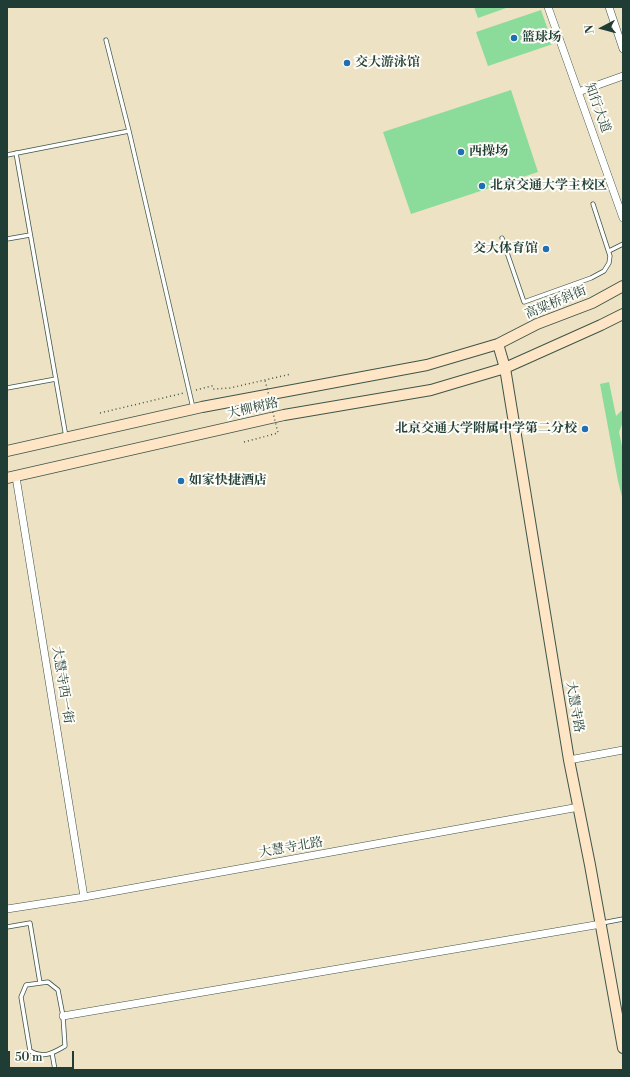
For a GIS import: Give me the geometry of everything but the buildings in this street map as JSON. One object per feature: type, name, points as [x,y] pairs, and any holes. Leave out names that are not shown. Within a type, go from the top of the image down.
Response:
[{"type":"main road","name":"高粱桥斜街","points":[[498,344],[537,324],[592,303],[623,286]]},
{"type":"main road","points":[[505,368],[623,314]]},
{"type":"main road","name":"大慧寺路","points":[[498,344],[505,368],[569,760],[623,1048]]},
{"type":"main road","name":"大柳树路","points":[[7,451],[193,409],[427,365],[498,344]]},
{"type":"main road","name":"大柳树路","points":[[11,477],[284,415],[432,390],[505,368]]},
{"type":"street","name":"知行大道","points":[[548,7],[623,218]]},
{"type":"street","points":[[609,7],[623,49]]},
{"type":"street","points":[[578,92],[623,76]]},
{"type":"street","name":"大慧寺西一街","points":[[11,477],[84,897]]},
{"type":"street","points":[[569,760],[623,750]]},
{"type":"street","name":"大慧寺北路","points":[[7,909],[84,897],[579,808]]},
{"type":"street","points":[[63,1016],[600,924]]},
{"type":"lane","points":[[106,40],[129,131],[193,409]]},
{"type":"lane","points":[[7,155],[129,131]]},
{"type":"lane","points":[[16,153],[66,438]]},
{"type":"lane","points":[[502,238],[524,302],[591,278],[604,271],[610,263],[609,251],[593,204]]},
{"type":"lane","points":[[7,239],[30,235]]},
{"type":"lane","points":[[609,251],[623,244]]},
{"type":"lane","points":[[7,388],[56,379]]},
{"type":"lane","points":[[600,924],[623,919]]},
{"type":"lane","points":[[7,927],[30,923],[40,983]]},
{"type":"lane","points":[[48,982],[58,990],[63,1016],[65,1046],[52,1053],[37,1055],[30,1051],[21,997],[26,985],[48,982]]},
{"type":"lane","points":[[52,1053],[55,1070]]},
{"type":"path","points":[[100,413],[212,386],[212,389],[230,388],[291,374]]},
{"type":"path","points":[[244,442],[278,433],[265,380]]},
{"type":"green space","points":[[474,7],[509,7],[478,18]]},
{"type":"green space","name":"篮球场","points":[[541,10],[553,44],[488,66],[476,32]]},
{"type":"green space","name":"西操场","points":[[511,90],[538,172],[411,214],[383,132]]},
{"type":"green space","points":[[609,382],[616,416],[623,409],[623,422],[619,432],[623,451],[623,501],[600,384]]},
{"type":"place","name":"篮球场","points":[[514,38]]},
{"type":"place","name":"交大游泳馆","points":[[347,63]]},
{"type":"place","name":"西操场","points":[[461,152]]},
{"type":"place","name":"北京交通大学主校区","points":[[482,186]]},
{"type":"place","name":"交大体育馆","points":[[546,249]]},
{"type":"place","name":"北京交通大学附属中学第二分校","points":[[585,429]]},
{"type":"place","name":"如家快捷酒店","points":[[181,481]]}]
